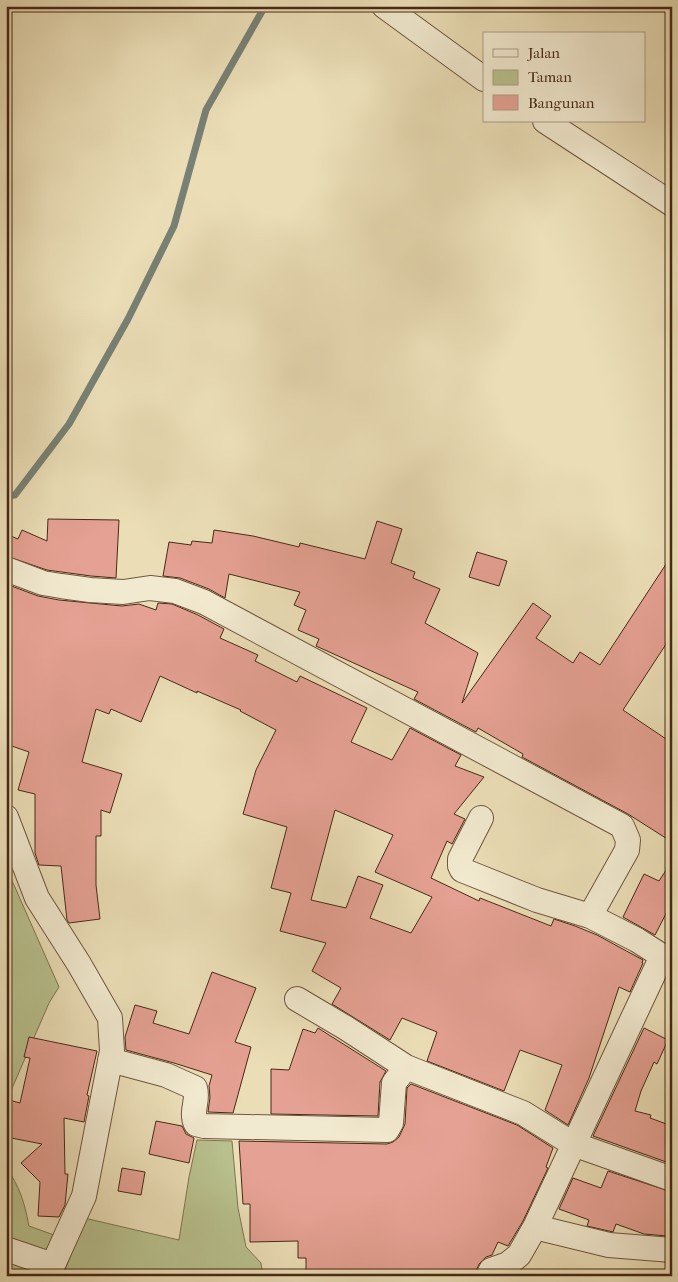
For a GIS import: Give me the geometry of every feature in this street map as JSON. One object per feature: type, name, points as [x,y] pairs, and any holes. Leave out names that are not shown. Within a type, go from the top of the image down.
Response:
[{"type":"street","points":[[384,6],[483,78]]},
{"type":"street","points":[[547,122],[672,204]]},
{"type":"street","points":[[6,569],[43,583],[61,586],[122,592],[150,588],[175,591],[204,602],[622,826],[628,840],[627,850],[590,916]]},
{"type":"street","points":[[6,817],[37,898],[79,964],[110,1018],[112,1051],[84,1196],[50,1271],[6,1249]]},
{"type":"street","points":[[481,818],[460,859],[462,870],[537,900],[590,916],[667,958],[573,1144],[535,1227],[519,1255],[508,1264],[491,1270],[488,1276]]},
{"type":"street","points":[[297,1000],[346,1028],[406,1067],[523,1113],[573,1144],[672,1179]]},
{"type":"street","points":[[110,1060],[166,1075],[195,1088],[197,1094],[192,1117],[196,1124],[213,1127],[387,1130],[391,1123],[394,1083],[406,1067]]},
{"type":"street","points":[[535,1227],[609,1245],[672,1250]]},
{"type":"green space","points":[[6,867],[59,987],[49,1003],[10,1093],[6,1112]]},
{"type":"green space","points":[[197,1140],[232,1141],[238,1208],[246,1247],[261,1263],[263,1276],[63,1276],[84,1218],[179,1240]]},
{"type":"green space","points":[[6,1166],[21,1195],[29,1226],[54,1235],[33,1276],[6,1276]]},
{"type":"building","points":[[48,519],[119,520],[116,578],[47,570],[6,556],[6,534],[18,539],[22,530],[47,541]]},
{"type":"building","points":[[377,521],[402,529],[391,563],[415,572],[413,578],[440,589],[425,623],[478,653],[462,703],[533,603],[551,616],[536,638],[573,663],[580,652],[600,665],[672,555],[672,635],[623,710],[672,743],[672,842],[628,814],[522,757],[523,754],[478,728],[476,732],[414,699],[418,692],[316,646],[319,639],[298,630],[306,610],[294,605],[300,592],[229,574],[225,598],[209,589],[180,578],[163,576],[169,542],[191,545],[192,541],[212,543],[214,530],[253,536],[299,547],[300,543],[365,559]]},
{"type":"building","points":[[477,552],[507,561],[499,586],[469,577]]},
{"type":"building","points":[[6,584],[38,596],[59,600],[122,606],[139,604],[156,610],[158,603],[172,604],[224,629],[220,638],[258,655],[255,661],[297,682],[300,676],[367,708],[351,742],[392,760],[410,728],[461,755],[455,766],[484,777],[454,814],[465,819],[452,844],[447,841],[431,878],[479,901],[480,898],[551,926],[554,919],[575,926],[597,935],[643,960],[630,992],[619,987],[589,1078],[568,1125],[545,1110],[562,1065],[520,1050],[504,1091],[427,1061],[437,1032],[402,1018],[390,1040],[332,1004],[341,988],[312,971],[326,943],[280,931],[291,893],[271,888],[287,827],[243,814],[256,770],[276,730],[241,710],[160,676],[141,722],[111,709],[109,714],[96,709],[82,762],[122,774],[110,813],[101,810],[101,836],[96,836],[96,885],[100,919],[69,923],[67,920],[61,866],[39,865],[35,853],[35,794],[18,790],[29,752],[6,744]],"holes":[[[335,810],[393,835],[375,872],[432,897],[411,933],[370,918],[383,885],[358,876],[346,908],[311,900]]]},
{"type":"building","points":[[672,861],[672,902],[655,935],[623,917],[644,874],[659,881]]},
{"type":"building","points":[[212,972],[256,988],[235,1042],[251,1047],[233,1113],[208,1112],[209,1086],[212,1075],[126,1050],[125,1037],[135,1005],[157,1011],[153,1023],[189,1034]]},
{"type":"building","points":[[318,1028],[386,1071],[380,1082],[378,1116],[271,1114],[271,1069],[289,1070],[303,1029],[315,1033]]},
{"type":"building","points":[[644,1028],[668,1040],[657,1064],[654,1062],[641,1091],[635,1111],[651,1115],[650,1118],[672,1126],[672,1164],[593,1136]]},
{"type":"building","points":[[29,1037],[97,1051],[87,1095],[89,1096],[84,1122],[64,1118],[65,1174],[68,1174],[65,1205],[59,1217],[38,1216],[40,1182],[21,1163],[42,1144],[6,1137],[6,1114],[9,1100],[20,1103],[30,1058],[24,1057]]},
{"type":"building","points":[[411,1084],[517,1125],[553,1148],[546,1167],[548,1168],[523,1221],[508,1246],[498,1242],[492,1255],[486,1257],[479,1264],[474,1276],[306,1276],[306,1258],[298,1258],[298,1241],[250,1242],[250,1204],[243,1204],[239,1141],[387,1144],[399,1137],[405,1124],[407,1088]]},
{"type":"building","points":[[156,1121],[182,1126],[186,1134],[194,1138],[189,1163],[149,1154]]},
{"type":"building","points":[[122,1168],[145,1172],[141,1195],[118,1191]]},
{"type":"building","points":[[608,1171],[672,1192],[672,1223],[667,1236],[644,1234],[616,1224],[613,1232],[587,1226],[589,1220],[559,1209],[573,1178],[601,1188]]},
{"type":"waterway","points":[[6,496],[15,495],[69,424],[128,319],[174,226],[206,110],[265,6]]}]
